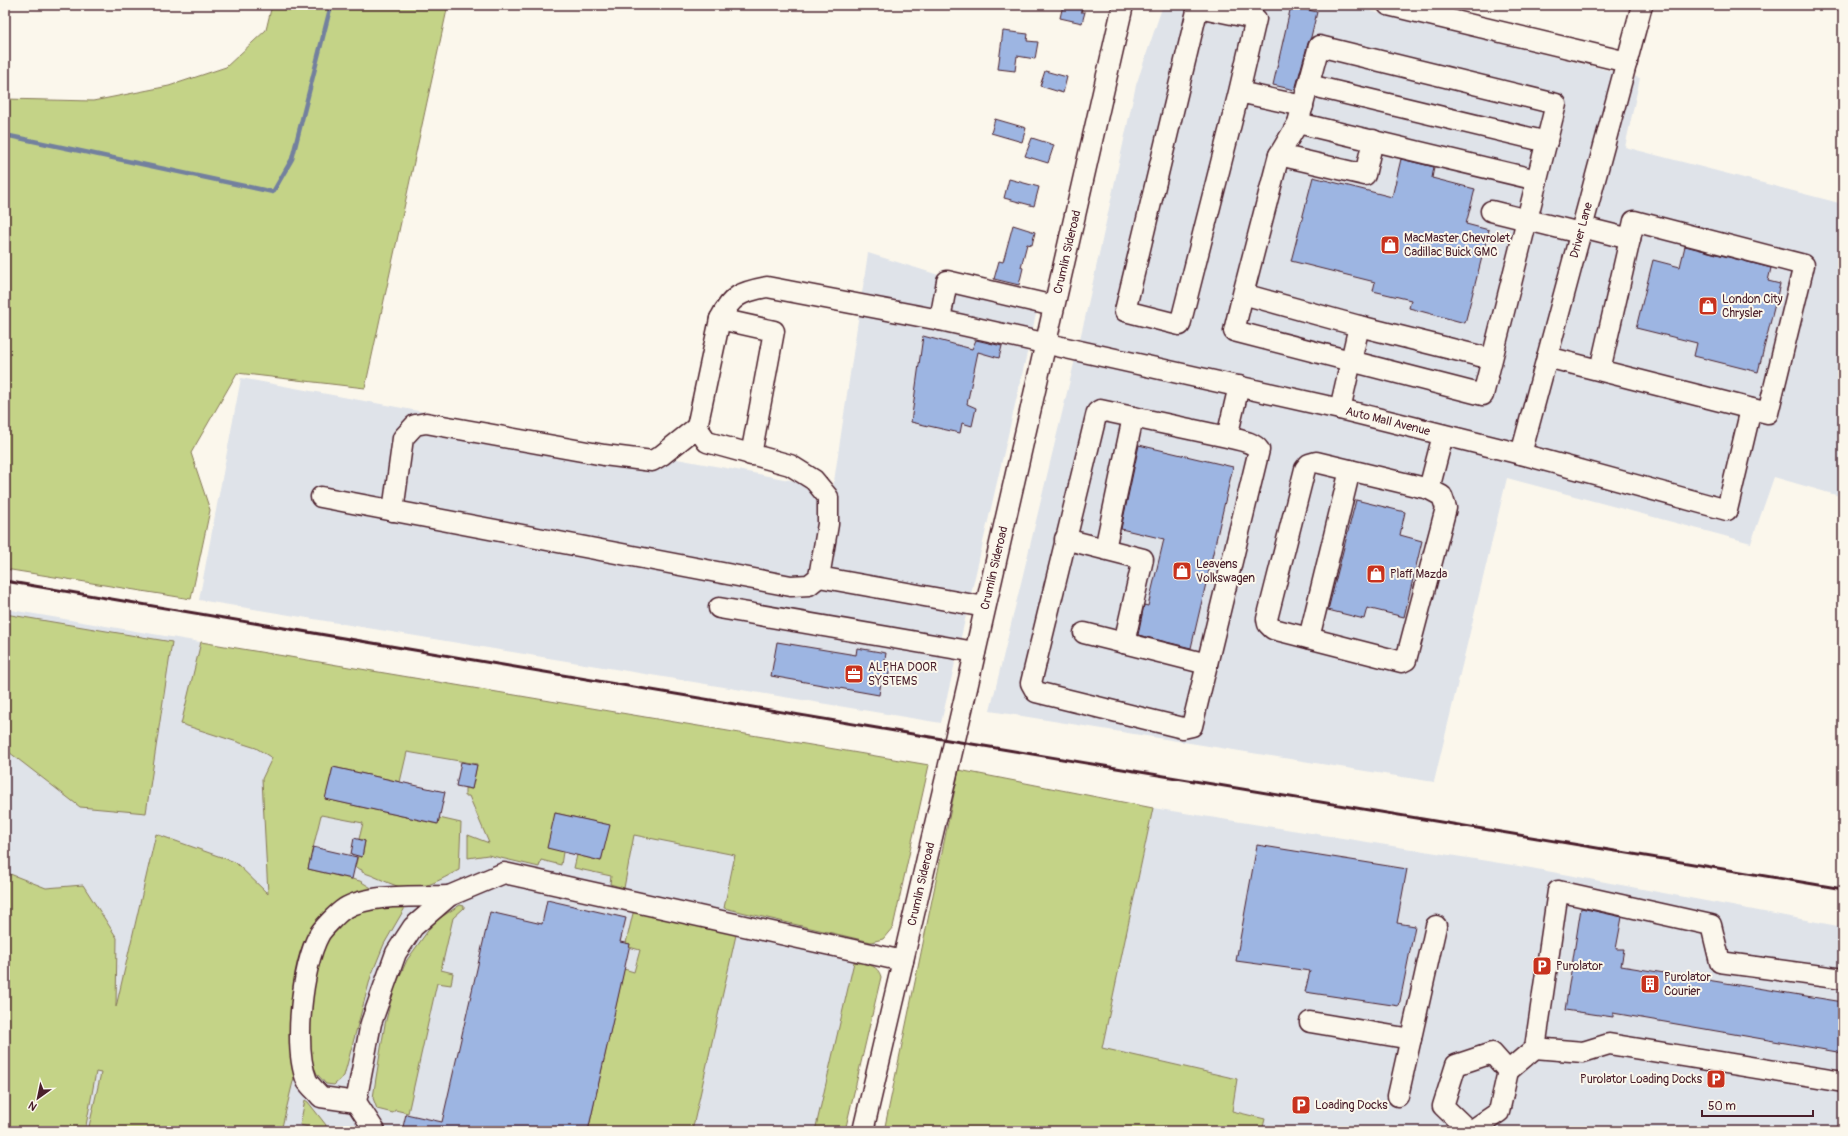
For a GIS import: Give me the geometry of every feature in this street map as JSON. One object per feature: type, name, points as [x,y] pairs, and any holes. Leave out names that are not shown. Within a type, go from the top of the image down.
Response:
[{"type":"street","name":"Crumlin Sideroad","points":[[863,1131],[975,652],[1123,5]]},
{"type":"street","points":[[1388,5],[1627,62]]},
{"type":"street","name":"Driver Lane","points":[[1521,454],[1642,5]]},
{"type":"street","points":[[1198,6],[1256,19],[1239,92],[1180,325],[1125,311],[1198,6]]},
{"type":"street","points":[[1319,46],[1556,104],[1483,395],[1234,331],[1279,155],[1301,114],[1319,46]]},
{"type":"street","points":[[1309,85],[1547,142]]},
{"type":"street","points":[[1239,92],[1373,140],[1537,180]]},
{"type":"street","points":[[1279,155],[1365,175],[1373,140]]},
{"type":"street","points":[[1491,211],[1630,239]]},
{"type":"street","points":[[1547,357],[1768,413],[1804,265],[1634,221],[1600,370]]},
{"type":"street","points":[[940,320],[947,281],[1054,306]]},
{"type":"street","name":"Auto Mall Avenue","points":[[697,427],[720,319],[727,304],[746,291],[767,287],[940,320],[1340,409],[1521,454],[1726,510],[1752,408]]},
{"type":"street","points":[[1244,294],[1359,326],[1492,360]]},
{"type":"street","points":[[720,319],[774,331],[751,456]]},
{"type":"street","points":[[1340,409],[1359,326]]},
{"type":"street","points":[[1227,437],[1239,386]]},
{"type":"street","points":[[1100,410],[1133,417],[1251,443],[1256,445],[1258,450],[1192,726],[1188,728],[1036,692],[1031,683],[1097,412],[1100,410]]},
{"type":"street","points":[[1105,549],[1133,417]]},
{"type":"street","points":[[321,497],[393,511],[791,586],[809,585],[819,577],[828,524],[828,498],[814,480],[790,465],[751,456],[707,442],[697,427],[662,455],[652,460],[604,455],[426,423],[416,425],[403,438],[393,511]]},
{"type":"street","points":[[1429,489],[1443,435]]},
{"type":"street","points":[[1316,462],[1350,470],[1429,489],[1442,496],[1446,508],[1406,660],[1402,662],[1272,629],[1268,624],[1305,469],[1309,464],[1316,462]]},
{"type":"street","points":[[1309,638],[1350,470]]},
{"type":"street","points":[[1066,540],[1143,559],[1124,643]]},
{"type":"street","points":[[819,577],[985,607]]},
{"type":"street","points":[[719,608],[975,652]]},
{"type":"street","points":[[1084,633],[1207,664]]},
{"type":"street","points":[[375,1131],[356,1102],[371,1023],[396,953],[413,927],[449,896],[504,873],[903,961]]},
{"type":"street","points":[[1508,1071],[1492,1053],[1456,1065],[1443,1106],[1470,1131],[1500,1112],[1508,1071],[1535,1048],[1558,892],[1711,925],[1720,962],[1843,979]]},
{"type":"street","points":[[356,1102],[321,1097],[308,1081],[301,1055],[301,1022],[304,986],[309,959],[320,934],[344,909],[373,899],[449,896]]},
{"type":"street","points":[[1398,1096],[1436,926]]},
{"type":"street","points":[[1310,1022],[1411,1039]]},
{"type":"street","points":[[1535,1048],[1582,1052],[1609,1044],[1843,1082]]},
{"type":"shaded area","points":[[1163,5],[1346,5],[1640,78],[1625,147],[1843,204],[1843,497],[1774,477],[1751,543],[1507,478],[1434,782],[990,711],[1085,318],[1136,85]]},
{"type":"shaded area","points":[[868,253],[1038,306],[941,723],[199,600],[241,378],[833,488]]},
{"type":"shaded area","points":[[5,609],[922,764],[902,835],[829,1131],[5,1131]]},
{"type":"shaded area","points":[[1153,808],[1531,868],[1843,927],[1843,1131],[1262,1131],[1265,1119],[1232,1111],[1102,1048]]},
{"type":"green space","points":[[272,5],[448,5],[365,388],[237,373],[191,453],[210,510],[191,599],[5,569],[5,99],[93,101],[169,86],[226,67],[266,30]]},
{"type":"green space","points":[[5,614],[172,642],[146,813],[80,807],[5,749]]},
{"type":"green space","points":[[201,642],[929,765],[893,927],[883,939],[871,942],[724,908],[735,855],[634,835],[624,888],[610,884],[611,876],[574,868],[577,855],[601,861],[609,825],[555,813],[563,852],[561,865],[541,860],[539,867],[488,855],[468,858],[468,835],[489,843],[469,796],[465,796],[465,788],[472,789],[477,764],[407,752],[400,782],[333,767],[326,799],[437,824],[439,818],[461,823],[459,870],[422,887],[405,888],[397,886],[362,872],[362,870],[355,867],[358,856],[362,857],[365,841],[359,839],[363,823],[321,815],[308,869],[360,881],[378,892],[314,931],[296,1069],[281,1131],[88,1131],[101,1073],[96,1072],[85,1131],[5,1131],[8,1106],[5,1085],[5,872],[46,888],[83,885],[117,938],[116,1007],[156,834],[235,862],[268,894],[262,779],[272,758],[256,748],[181,724]]},
{"type":"green space","points":[[959,770],[1153,808],[1102,1048],[1237,1079],[1232,1111],[1265,1119],[1262,1131],[884,1131]]},
{"type":"green space","points":[[377,905],[406,906],[384,944],[371,976],[344,1076],[334,1085],[326,1084],[317,1074],[309,1055],[307,1031],[316,957],[340,920]]},
{"type":"green space","points":[[460,905],[464,906],[464,908],[453,918],[441,970],[453,973],[451,985],[437,983],[408,1113],[395,1110],[393,1113],[377,1109],[373,1098],[385,1024],[394,989],[407,960],[435,921]]},
{"type":"green space","points":[[634,909],[730,931],[736,935],[692,1131],[588,1131],[624,969],[634,972],[640,950],[629,947],[630,944],[626,943]]},
{"type":"green space","points":[[854,962],[867,964],[874,967],[877,969],[881,977],[845,1131],[815,1131]]},
{"type":"green space","points":[[305,1100],[326,1125],[326,1131],[300,1125]]},
{"type":"building","points":[[1063,5],[1083,5],[1081,12],[1085,12],[1082,23],[1060,18]]},
{"type":"building","points":[[1291,6],[1317,12],[1295,90],[1273,85]]},
{"type":"building","points":[[1003,31],[1028,34],[1027,41],[1038,42],[1035,59],[1017,56],[1015,71],[998,69]]},
{"type":"building","points":[[1045,71],[1067,77],[1063,93],[1040,86]]},
{"type":"building","points":[[995,119],[1026,128],[1022,142],[991,133]]},
{"type":"building","points":[[1032,138],[1054,145],[1048,163],[1025,156]]},
{"type":"building","name":"MacMaster Chevrolet Cadillac Buick GMC","points":[[1401,159],[1434,167],[1432,178],[1475,189],[1466,224],[1489,230],[1465,323],[1409,308],[1411,300],[1373,291],[1375,282],[1291,261],[1313,177],[1392,197]]},
{"type":"building","points":[[1009,179],[1039,187],[1034,206],[1004,198]]},
{"type":"building","points":[[1013,225],[1035,232],[1032,245],[1027,244],[1021,267],[1023,268],[1019,285],[994,279],[999,261],[1003,262]]},
{"type":"building","name":"London City Chrysler","points":[[1685,246],[1771,268],[1768,281],[1780,284],[1758,372],[1694,356],[1697,343],[1636,328],[1653,260],[1680,267]]},
{"type":"building","points":[[923,336],[972,349],[976,340],[1002,346],[999,358],[978,352],[967,404],[976,408],[972,426],[962,423],[960,433],[911,422]]},
{"type":"building","name":"Leavens Volkswagen","points":[[1139,445],[1233,467],[1191,648],[1138,635],[1144,605],[1148,606],[1164,539],[1121,529]]},
{"type":"building","name":"Plaff Mazda","points":[[1356,500],[1405,512],[1400,535],[1422,541],[1404,617],[1367,608],[1364,619],[1328,610]]},
{"type":"building","points":[[777,642],[856,655],[857,648],[886,653],[884,666],[890,667],[887,684],[881,682],[879,695],[771,676]]},
{"type":"building","points":[[461,762],[477,765],[472,789],[456,786]]},
{"type":"building","points":[[333,767],[445,792],[438,824],[325,799]]},
{"type":"building","points":[[555,813],[610,825],[601,861],[547,848]]},
{"type":"building","points":[[354,838],[365,841],[362,857],[351,854]]},
{"type":"building","points":[[1257,845],[1407,869],[1397,923],[1415,926],[1399,1006],[1305,992],[1310,971],[1236,961]]},
{"type":"building","points":[[313,847],[357,857],[352,879],[308,869]]},
{"type":"building","points":[[547,900],[626,918],[620,942],[630,944],[588,1131],[402,1131],[406,1114],[442,1122],[490,912],[542,924]]},
{"type":"building","name":"Purolator Courier","points":[[1581,908],[1622,917],[1616,949],[1624,949],[1621,966],[1843,1002],[1843,1053],[1613,1013],[1613,1017],[1565,1010]]},
{"type":"waterway","points":[[5,135],[273,192],[292,159],[331,5]]},
{"type":"railway","points":[[5,581],[1843,889]]},
{"type":"place","name":"MacMaster Chevrolet Cadillac Buick GMC","points":[[1390,245]]},
{"type":"place","name":"London City Chrysler","points":[[1708,306]]},
{"type":"place","name":"Leavens Volkswagen","points":[[1182,571]]},
{"type":"place","name":"Plaff Mazda","points":[[1376,574]]},
{"type":"place","name":"ALPHA DOOR SYSTEMS","points":[[854,674]]},
{"type":"place","name":"Purolator","points":[[1542,966]]},
{"type":"place","name":"Purolator Courier","points":[[1650,984]]},
{"type":"place","name":"Purolator Loading Docks","points":[[1716,1079]]},
{"type":"place","name":"Loading Docks","points":[[1301,1105]]}]
